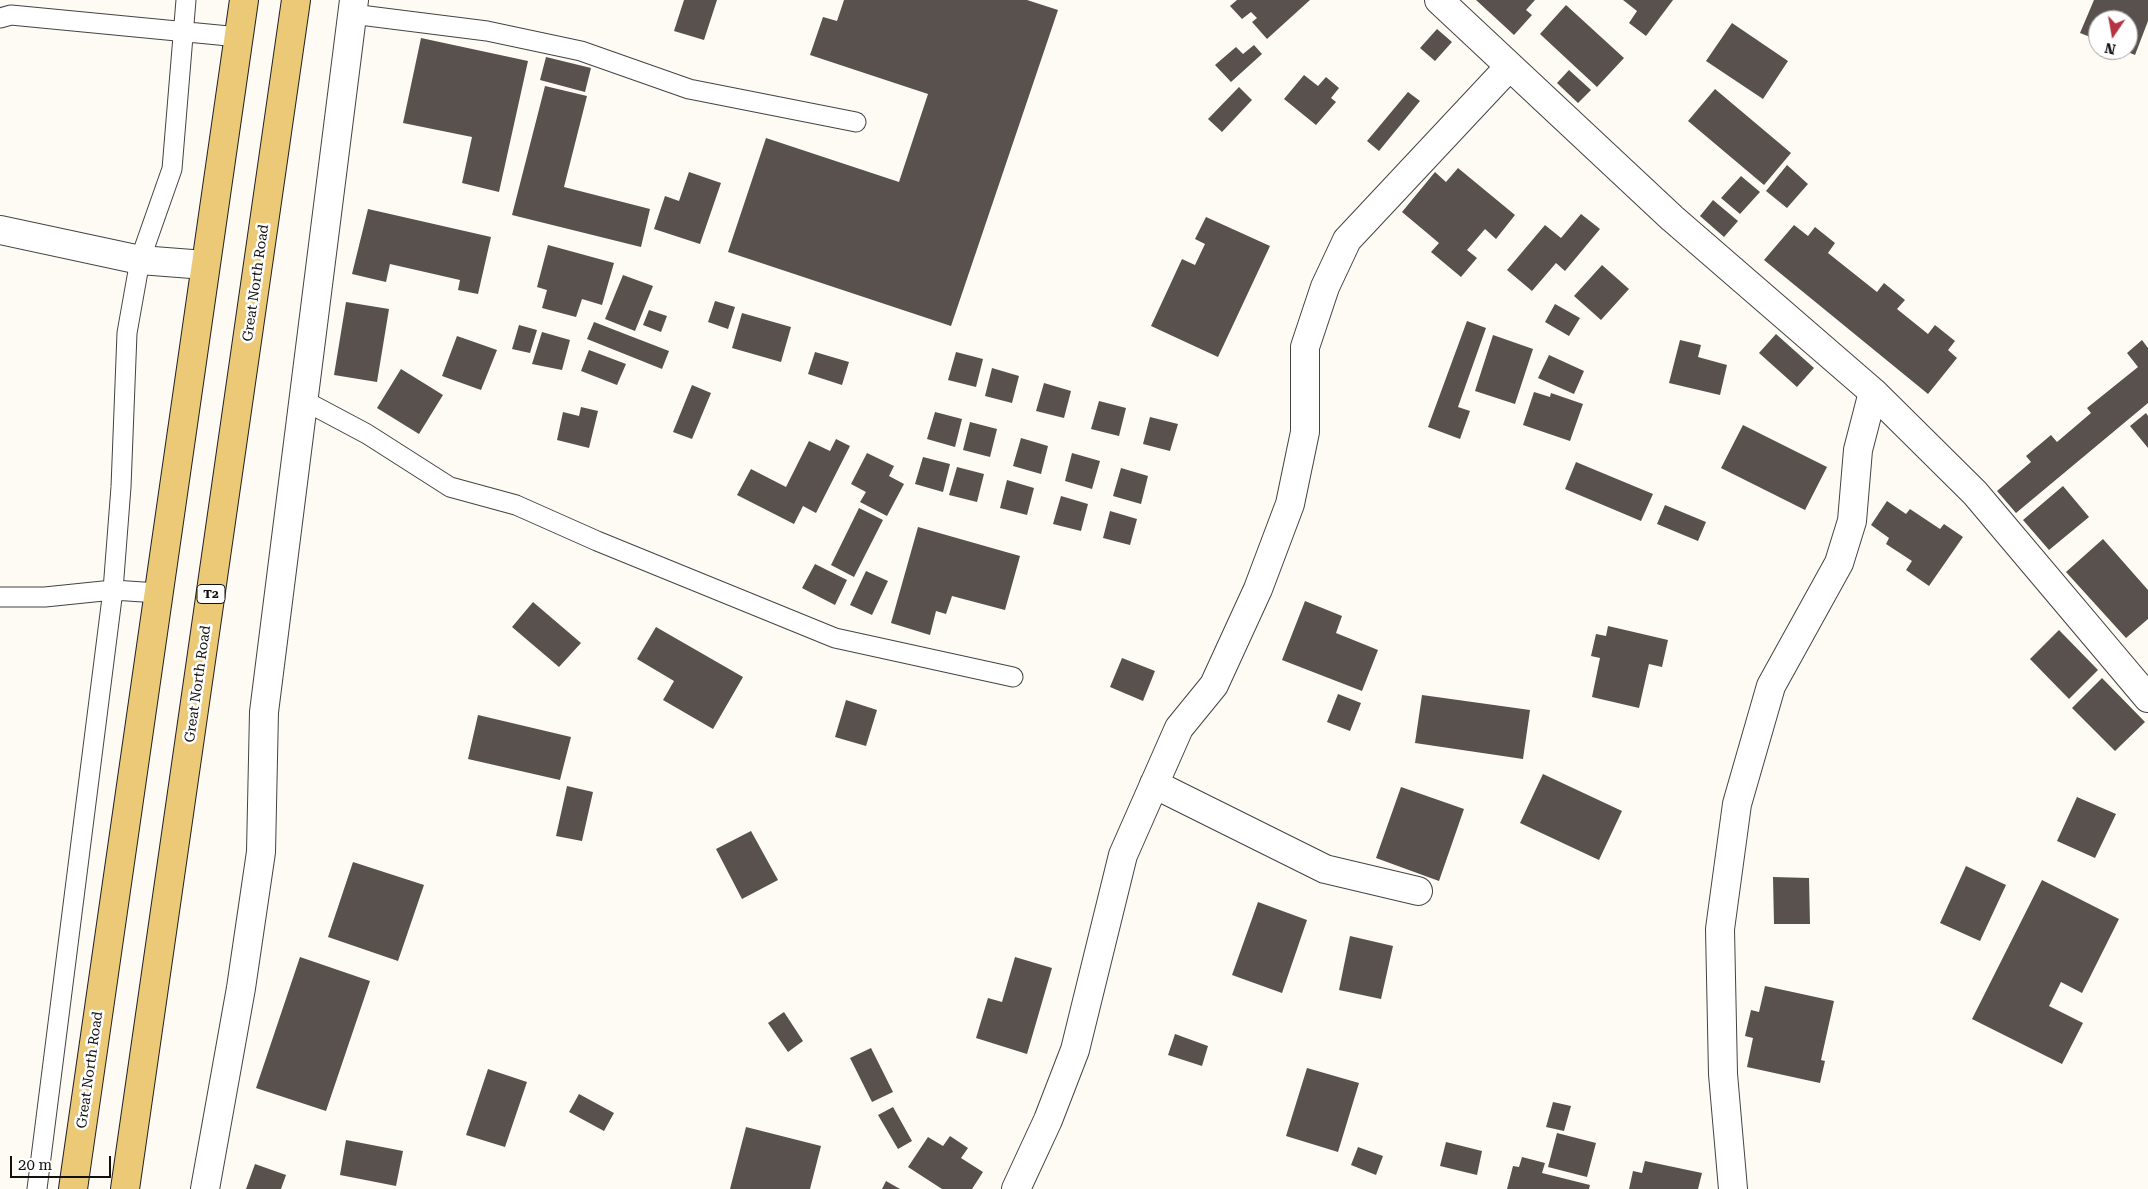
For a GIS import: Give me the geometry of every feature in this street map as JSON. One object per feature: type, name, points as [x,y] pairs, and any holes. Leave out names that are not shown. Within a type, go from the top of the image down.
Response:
[{"type":"main road","name":"Great North Road","points":[[74,1189],[244,0]]},
{"type":"main road","name":"Great North Road","points":[[125,1189],[296,0]]},
{"type":"street","points":[[1439,0],[1672,218],[1873,392],[1975,493],[2148,698]]},
{"type":"street","points":[[205,1189],[241,988],[261,852],[264,712],[305,402],[353,7]]},
{"type":"street","points":[[1016,1189],[1048,1120],[1075,1050],[1123,856],[1179,728],[1214,685],[1258,589],[1290,504],[1305,432],[1305,347],[1325,287],[1347,240],[1509,67]]},
{"type":"street","points":[[0,230],[140,260],[205,265]]},
{"type":"street","points":[[1733,1189],[1723,1074],[1720,929],[1737,804],[1771,686],[1839,562],[1852,521],[1858,450],[1873,392]]},
{"type":"street","points":[[1154,784],[1326,869],[1418,891]]},
{"type":"lane","points":[[37,1189],[113,590],[121,487],[127,333],[140,260],[172,169],[186,0]]},
{"type":"lane","points":[[353,7],[487,31],[581,51],[690,89],[856,122]]},
{"type":"lane","points":[[0,18],[11,15],[238,37]]},
{"type":"lane","points":[[305,402],[367,434],[450,487],[516,505],[597,542],[835,638],[1013,677]]},
{"type":"lane","points":[[0,597],[45,596],[113,590],[158,592]]},
{"type":"building","points":[[684,0],[717,0],[704,40],[674,31]]},
{"type":"building","points":[[844,0],[1027,0],[1058,10],[951,326],[728,252],[766,138],[899,182],[928,94],[810,55],[823,17],[837,21]]},
{"type":"building","points":[[1237,0],[1310,0],[1267,39],[1252,22],[1257,18],[1251,12],[1242,19],[1230,6]]},
{"type":"building","points":[[1476,0],[1535,0],[1526,10],[1532,15],[1514,35]]},
{"type":"building","points":[[1623,0],[1673,0],[1646,36],[1629,23],[1637,11]]},
{"type":"building","points":[[2094,0],[2148,0],[2148,21],[2138,47],[2138,10],[2090,10]]},
{"type":"building","points":[[1566,5],[1624,58],[1597,87],[1540,34]]},
{"type":"building","points":[[2088,14],[2088,36],[2080,33]]},
{"type":"building","points":[[1732,23],[1788,61],[1763,99],[1706,61]]},
{"type":"building","points":[[1437,29],[1452,42],[1435,61],[1420,48]]},
{"type":"building","points":[[421,38],[528,61],[499,192],[462,183],[472,137],[403,123]]},
{"type":"building","points":[[1254,45],[1262,54],[1231,82],[1215,65],[1236,47],[1243,54]]},
{"type":"building","points":[[546,57],[591,68],[585,92],[540,80]]},
{"type":"building","points":[[1569,70],[1591,90],[1578,103],[1557,83]]},
{"type":"building","points":[[1304,75],[1318,86],[1326,77],[1339,88],[1331,98],[1336,102],[1316,125],[1284,99]]},
{"type":"building","points":[[545,86],[587,96],[564,187],[650,209],[641,247],[512,215]]},
{"type":"building","points":[[1239,87],[1252,100],[1222,132],[1208,119]]},
{"type":"building","points":[[1715,89],[1791,153],[1764,185],[1688,121]]},
{"type":"building","points":[[1408,92],[1420,101],[1379,151],[1367,141]]},
{"type":"building","points":[[1787,165],[1808,184],[1787,208],[1766,191]]},
{"type":"building","points":[[1458,168],[1515,215],[1496,239],[1485,229],[1467,250],[1477,258],[1461,277],[1431,252],[1439,243],[1402,212],[1435,172],[1446,182]]},
{"type":"building","points":[[689,172],[721,183],[700,244],[654,229],[665,196],[679,201]]},
{"type":"building","points":[[1741,176],[1760,192],[1740,214],[1721,198]]},
{"type":"building","points":[[1713,200],[1738,221],[1724,237],[1700,216]]},
{"type":"building","points":[[368,209],[491,237],[478,294],[458,290],[460,280],[390,264],[386,282],[352,274]]},
{"type":"building","points":[[1581,214],[1600,229],[1565,271],[1556,263],[1532,291],[1507,270],[1545,225],[1561,238]]},
{"type":"building","points":[[1206,217],[1270,246],[1218,357],[1151,326],[1182,259],[1195,265],[1205,244],[1195,239]]},
{"type":"building","points":[[1794,225],[1808,236],[1815,227],[1835,243],[1828,253],[1877,292],[1884,283],[1905,300],[1897,309],[1928,334],[1935,325],[1955,341],[1948,350],[1957,358],[1928,394],[1764,260]]},
{"type":"building","points":[[548,245],[614,263],[602,305],[582,299],[576,317],[542,308],[547,290],[537,287]]},
{"type":"building","points":[[1602,265],[1629,289],[1601,320],[1574,296]]},
{"type":"building","points":[[623,275],[653,286],[635,331],[605,319]]},
{"type":"building","points":[[715,301],[735,307],[728,329],[708,322]]},
{"type":"building","points":[[346,302],[389,309],[377,382],[334,375]]},
{"type":"building","points":[[1555,304],[1580,318],[1569,336],[1545,322]]},
{"type":"building","points":[[649,310],[667,316],[661,332],[643,325]]},
{"type":"building","points":[[742,313],[791,327],[781,362],[732,348]]},
{"type":"building","points":[[1467,321],[1486,328],[1458,407],[1470,411],[1460,439],[1428,427]]},
{"type":"building","points":[[594,322],[669,351],[662,369],[587,339]]},
{"type":"building","points":[[519,325],[537,330],[530,353],[512,349]]},
{"type":"building","points":[[542,332],[570,340],[562,370],[532,364]]},
{"type":"building","points":[[1776,334],[1814,368],[1797,387],[1759,353]]},
{"type":"building","points":[[1493,335],[1533,349],[1515,404],[1475,391]]},
{"type":"building","points":[[457,336],[497,350],[481,390],[442,376]]},
{"type":"building","points":[[1680,340],[1701,345],[1698,357],[1727,365],[1720,395],[1669,383]]},
{"type":"building","points":[[2142,340],[2148,348],[2148,403],[2016,513],[1997,491],[2031,462],[2026,456],[2051,435],[2057,442],[2091,413],[2087,408],[2138,367],[2127,353]]},
{"type":"building","points":[[589,350],[626,364],[617,385],[581,371]]},
{"type":"building","points":[[815,352],[849,362],[842,385],[808,374]]},
{"type":"building","points":[[956,352],[983,359],[976,387],[948,380]]},
{"type":"building","points":[[1549,355],[1584,371],[1574,394],[1538,378]]},
{"type":"building","points":[[992,368],[1019,376],[1012,403],[985,396]]},
{"type":"building","points":[[401,369],[443,395],[419,434],[377,408]]},
{"type":"building","points":[[1044,383],[1071,391],[1064,418],[1036,411]]},
{"type":"building","points":[[692,385],[711,393],[692,439],[673,432]]},
{"type":"building","points":[[1534,392],[1550,397],[1551,393],[1583,404],[1570,441],[1523,425]]},
{"type":"building","points":[[1099,401],[1126,408],[1119,436],[1091,429]]},
{"type":"building","points":[[581,407],[598,411],[589,448],[557,440],[563,412],[579,416]]},
{"type":"building","points":[[935,412],[962,419],[955,447],[927,439]]},
{"type":"building","points":[[2146,413],[2148,416],[2148,448],[2130,426]]},
{"type":"building","points":[[1150,417],[1178,424],[1170,451],[1143,444]]},
{"type":"building","points":[[970,422],[997,429],[990,457],[963,450]]},
{"type":"building","points":[[1743,425],[1827,467],[1805,510],[1721,468]]},
{"type":"building","points":[[1021,438],[1048,446],[1041,474],[1013,466]]},
{"type":"building","points":[[836,439],[850,446],[816,513],[803,506],[794,524],[737,495],[751,469],[786,487],[809,441],[830,451]]},
{"type":"building","points":[[867,453],[894,466],[889,476],[904,484],[887,516],[860,502],[866,492],[851,484]]},
{"type":"building","points":[[1072,453],[1100,461],[1092,489],[1065,481]]},
{"type":"building","points":[[923,457],[950,464],[943,492],[915,484]]},
{"type":"building","points":[[1576,462],[1653,494],[1641,521],[1565,489]]},
{"type":"building","points":[[957,467],[984,474],[977,502],[949,495]]},
{"type":"building","points":[[1121,468],[1148,476],[1141,504],[1113,496]]},
{"type":"building","points":[[1007,480],[1034,488],[1027,515],[1000,508]]},
{"type":"building","points":[[2063,486],[2089,517],[2049,550],[2023,520]]},
{"type":"building","points":[[1061,496],[1088,504],[1081,531],[1053,524]]},
{"type":"building","points":[[1887,501],[1906,514],[1910,509],[1940,529],[1944,524],[1963,537],[1929,586],[1906,570],[1912,561],[1886,544],[1889,538],[1871,525]]},
{"type":"building","points":[[1665,505],[1706,522],[1698,541],[1657,524]]},
{"type":"building","points":[[859,508],[883,520],[854,577],[831,565]]},
{"type":"building","points":[[1110,511],[1137,519],[1130,545],[1103,538]]},
{"type":"building","points":[[918,527],[1020,556],[1005,610],[952,596],[946,614],[936,611],[930,635],[891,623]]},
{"type":"building","points":[[2103,539],[2148,590],[2148,619],[2126,638],[2066,572]]},
{"type":"building","points":[[815,564],[847,580],[835,605],[802,588]]},
{"type":"building","points":[[866,571],[888,581],[872,615],[850,605]]},
{"type":"building","points":[[1305,601],[1342,616],[1336,633],[1378,650],[1362,691],[1282,660]]},
{"type":"building","points":[[533,602],[581,643],[559,667],[512,627]]},
{"type":"building","points":[[1608,626],[1668,640],[1662,667],[1649,664],[1639,708],[1592,697],[1600,658],[1591,656],[1596,634],[1606,636]]},
{"type":"building","points":[[656,627],[743,677],[713,729],[663,700],[674,681],[637,659]]},
{"type":"building","points":[[2059,630],[2098,670],[2069,699],[2030,659]]},
{"type":"building","points":[[1122,658],[1155,671],[1143,701],[1110,687]]},
{"type":"building","points":[[2102,678],[2145,722],[2115,751],[2072,708]]},
{"type":"building","points":[[1338,694],[1361,703],[1350,731],[1327,722]]},
{"type":"building","points":[[1422,695],[1530,710],[1523,759],[1415,743]]},
{"type":"building","points":[[846,700],[877,710],[866,746],[835,737]]},
{"type":"building","points":[[478,715],[571,737],[560,780],[468,759]]},
{"type":"building","points":[[1543,774],[1622,811],[1599,860],[1520,823]]},
{"type":"building","points":[[567,786],[593,792],[582,841],[556,836]]},
{"type":"building","points":[[1401,787],[1464,809],[1439,881],[1376,858]]},
{"type":"building","points":[[2077,797],[2116,814],[2095,858],[2057,841]]},
{"type":"building","points":[[751,831],[778,880],[742,899],[716,849]]},
{"type":"building","points":[[353,862],[424,885],[398,961],[328,937]]},
{"type":"building","points":[[1966,866],[2006,885],[1980,941],[1940,923]]},
{"type":"building","points":[[1773,877],[1809,878],[1810,924],[1774,924]]},
{"type":"building","points":[[2042,880],[2119,919],[2082,993],[2061,982],[2049,1006],[2083,1023],[2062,1064],[1972,1019]]},
{"type":"building","points":[[1258,902],[1307,920],[1282,993],[1232,975]]},
{"type":"building","points":[[1350,936],[1393,946],[1381,999],[1339,990]]},
{"type":"building","points":[[300,957],[370,981],[326,1111],[256,1088]]},
{"type":"building","points":[[1015,957],[1052,968],[1027,1054],[976,1038],[988,998],[1002,1002]]},
{"type":"building","points":[[1765,986],[1834,1001],[1821,1060],[1825,1061],[1820,1083],[1747,1067],[1753,1038],[1745,1036],[1751,1010],[1759,1012]]},
{"type":"building","points":[[784,1012],[803,1041],[788,1052],[768,1023]]},
{"type":"building","points":[[1175,1034],[1208,1046],[1202,1066],[1168,1055]]},
{"type":"building","points":[[871,1048],[893,1092],[872,1102],[850,1058]]},
{"type":"building","points":[[1307,1068],[1359,1083],[1338,1152],[1286,1136]]},
{"type":"building","points":[[488,1069],[527,1082],[505,1147],[466,1135]]},
{"type":"building","points":[[579,1094],[614,1113],[604,1131],[569,1112]]},
{"type":"building","points":[[1553,1102],[1571,1106],[1564,1131],[1546,1127]]},
{"type":"building","points":[[893,1107],[912,1141],[898,1149],[878,1115]]},
{"type":"building","points":[[746,1127],[821,1146],[810,1189],[730,1189]]},
{"type":"building","points":[[1557,1133],[1596,1143],[1587,1177],[1548,1167]]},
{"type":"building","points":[[950,1136],[968,1148],[961,1158],[983,1172],[972,1189],[942,1189],[908,1167],[928,1137],[943,1146]]},
{"type":"building","points":[[346,1140],[403,1151],[396,1186],[340,1175]]},
{"type":"building","points":[[1446,1142],[1482,1151],[1477,1175],[1440,1166]]},
{"type":"building","points":[[1358,1147],[1383,1156],[1376,1175],[1351,1165]]},
{"type":"building","points":[[1522,1157],[1545,1163],[1542,1173],[1590,1185],[1589,1189],[1507,1189],[1513,1166],[1519,1167]]},
{"type":"building","points":[[1645,1161],[1702,1173],[1698,1189],[1629,1189],[1633,1171],[1642,1173]]},
{"type":"building","points":[[255,1164],[286,1175],[281,1189],[246,1189]]},
{"type":"building","points":[[886,1181],[900,1189],[882,1189]]}]
